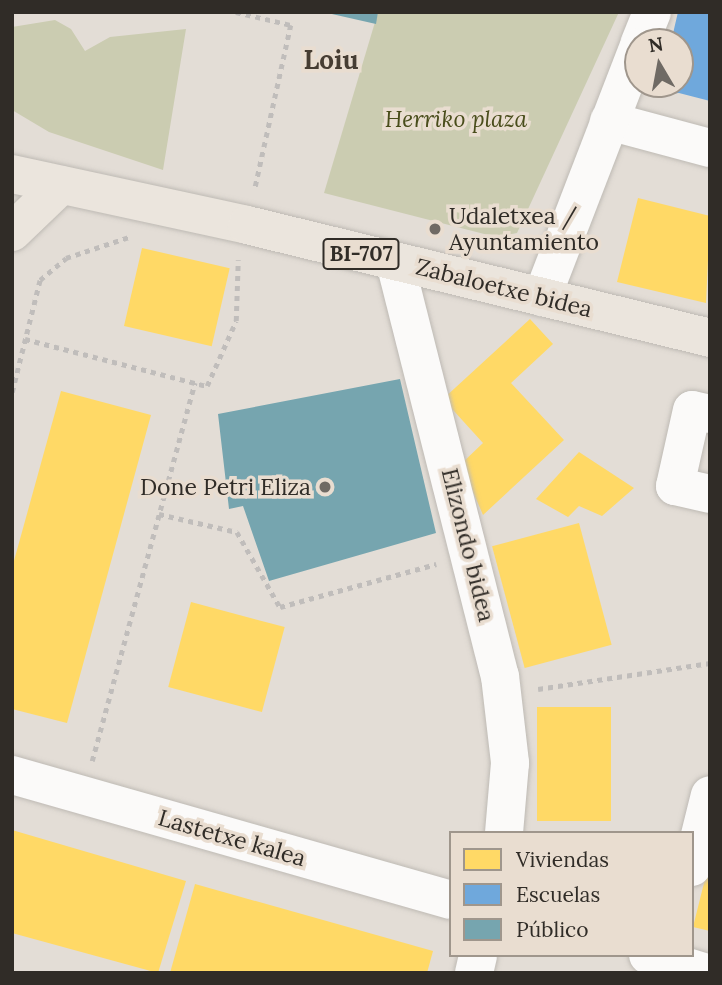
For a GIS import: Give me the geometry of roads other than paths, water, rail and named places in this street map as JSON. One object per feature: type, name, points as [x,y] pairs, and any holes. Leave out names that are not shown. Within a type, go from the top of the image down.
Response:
[{"type":"main road","points":[[12,146],[68,186],[12,232]]},
{"type":"main road","name":"Zabaloetxe bidea","points":[[12,174],[68,186],[242,242],[395,262],[710,338]]},
{"type":"street","points":[[542,298],[624,83]]},
{"type":"street","points":[[609,121],[710,148]]},
{"type":"street","name":"Elizondo bidea","points":[[395,262],[471,555],[502,694],[510,763],[504,831]]},
{"type":"street","points":[[710,414],[692,410],[675,486],[710,494]]},
{"type":"street","name":"Lastetxe kalea","points":[[12,775],[449,899]]},
{"type":"street","points":[[694,859],[710,795]]},
{"type":"street","points":[[663,957],[707,973]]},
{"type":"place","name":"Udaletxea / Ayuntamiento","points":[[435,229]]},
{"type":"place","name":"Done Petri Eliza","points":[[325,487]]},
{"type":"district","name":"Loiu","points":[[331,60]]},
{"type":"park label","name":"Herriko plaza","points":[[456,119]]}]
